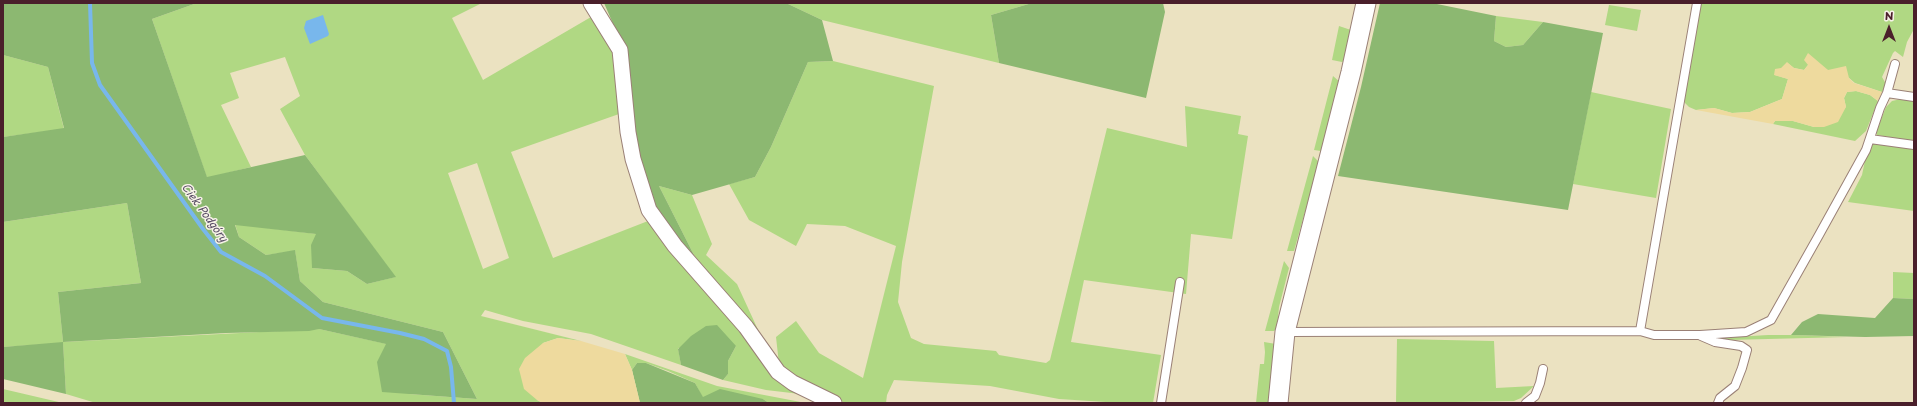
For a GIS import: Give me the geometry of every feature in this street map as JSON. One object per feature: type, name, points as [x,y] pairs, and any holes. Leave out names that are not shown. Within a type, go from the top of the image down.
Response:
[{"type":"street","points":[[591,3],[620,50],[628,132],[633,159],[649,210],[675,246],[746,327],[778,372],[793,383],[834,403]]},
{"type":"street","points":[[1278,403],[1284,332],[1345,95],[1366,3]]},
{"type":"lane","points":[[1640,332],[1696,3]]},
{"type":"lane","points":[[1284,332],[1640,332],[1654,336],[1700,336],[1746,332],[1771,320],[1866,150],[1880,108],[1887,93],[1895,64]]},
{"type":"lane","points":[[1887,93],[1914,97]]},
{"type":"lane","points":[[1870,139],[1914,144]]},
{"type":"lane","points":[[1161,403],[1180,282]]},
{"type":"lane","points":[[1700,336],[1715,342],[1741,346],[1747,350],[1735,386],[1720,398],[1718,403]]},
{"type":"lane","points":[[1526,403],[1535,396],[1543,369]]},
{"type":"green space","points":[[3,3],[197,3],[152,19],[207,177],[305,155],[396,277],[367,284],[347,271],[312,268],[311,245],[316,234],[235,225],[239,237],[266,255],[295,250],[300,281],[323,302],[443,332],[477,399],[382,392],[377,362],[386,344],[319,329],[309,331],[226,333],[63,342],[58,292],[141,283],[127,203],[3,222],[3,137],[64,128],[48,67],[3,55]]},
{"type":"green space","points":[[197,3],[480,3],[452,18],[483,80],[591,17],[613,52],[619,114],[511,152],[553,258],[648,221],[800,394],[766,390],[723,380],[728,374],[728,361],[736,346],[678,348],[681,365],[591,334],[523,321],[485,310],[481,316],[581,341],[558,338],[543,343],[537,400],[543,403],[96,403],[66,394],[63,343],[3,347],[3,222],[127,203],[141,283],[58,292],[63,342],[319,329],[387,344],[409,394],[477,399],[443,332],[323,302],[300,281],[295,251],[266,255],[239,237],[235,224],[317,234],[312,268],[347,271],[367,284],[395,277],[305,155],[280,109],[300,96],[285,57],[230,73],[239,98],[221,105],[251,167],[207,178],[152,19]],"holes":[[[477,163],[509,258],[483,269],[448,173]]]},
{"type":"green space","points":[[604,3],[786,3],[822,20],[833,61],[808,62],[771,147],[755,177],[692,195],[659,186],[697,261],[655,213],[639,162],[621,42]]},
{"type":"green space","points":[[786,3],[1032,3],[991,15],[999,63],[822,20]]},
{"type":"green space","points":[[1032,3],[1163,3],[1165,12],[1146,98],[999,63],[991,15]]},
{"type":"green space","points":[[1380,3],[1432,3],[1496,16],[1494,41],[1506,47],[1523,45],[1543,22],[1603,33],[1568,210],[1338,176],[1361,87]]},
{"type":"green space","points":[[1701,3],[1914,3],[1914,29],[1907,42],[1903,57],[1895,51],[1893,53],[1882,77],[1886,84],[1882,92],[1855,83],[1849,78],[1828,70],[1808,65],[1804,70],[1794,68],[1787,63],[1775,75],[1788,79],[1782,99],[1750,112],[1732,113],[1714,108],[1696,110],[1689,107],[1685,103],[1684,96]]},
{"type":"green space","points":[[1609,5],[1641,10],[1637,31],[1605,25]]},
{"type":"green space","points":[[1496,16],[1543,22],[1523,45],[1506,47],[1494,41]]},
{"type":"green space","points":[[1339,26],[1354,31],[1347,59],[1342,62],[1332,60]]},
{"type":"green space","points":[[3,55],[48,67],[64,129],[3,137]]},
{"type":"green space","points":[[833,61],[934,86],[902,262],[898,302],[911,338],[924,344],[996,351],[999,355],[1046,363],[1050,360],[1107,128],[1187,147],[1185,106],[1241,116],[1238,134],[1248,136],[1232,239],[1191,234],[1186,294],[1084,280],[1071,342],[1161,355],[1153,403],[1121,403],[1059,399],[990,386],[894,380],[887,395],[886,403],[845,403],[790,375],[779,364],[776,337],[796,321],[819,353],[863,378],[896,246],[845,226],[807,224],[796,246],[749,220],[729,184],[755,177],[771,147],[808,62]]},
{"type":"green space","points":[[1333,76],[1341,83],[1321,151],[1314,150]]},
{"type":"green space","points":[[1856,91],[1870,95],[1878,101],[1866,131],[1855,141],[1773,124],[1775,121],[1793,121],[1814,127],[1846,107],[1844,98],[1847,92]]},
{"type":"green space","points":[[1591,92],[1671,109],[1656,198],[1573,184]]},
{"type":"green space","points":[[1901,99],[1914,101],[1914,141],[1877,135],[1876,132],[1886,107],[1892,101]]},
{"type":"green space","points":[[1874,143],[1914,149],[1914,211],[1848,202],[1862,175],[1867,151]]},
{"type":"green space","points":[[1313,156],[1319,162],[1294,251],[1287,251]]},
{"type":"green space","points":[[659,186],[692,195],[712,244],[706,255],[737,284],[765,345],[697,261]]},
{"type":"green space","points":[[1284,261],[1289,268],[1279,307],[1277,328],[1274,331],[1265,331]]},
{"type":"green space","points":[[1893,272],[1914,273],[1914,299],[1893,298]]},
{"type":"green space","points":[[1893,298],[1914,299],[1914,336],[1865,337],[1791,335],[1802,322],[1818,314],[1875,318]]},
{"type":"green space","points":[[717,325],[736,346],[728,361],[728,374],[723,380],[681,365],[678,349],[691,336],[706,326]]},
{"type":"green space","points":[[1768,335],[1847,337],[1729,340],[1719,338]]},
{"type":"green space","points":[[1397,339],[1494,341],[1496,388],[1534,386],[1521,398],[1514,401],[1396,403]]},
{"type":"green space","points":[[63,342],[66,394],[3,379],[3,347]]},
{"type":"green space","points":[[1264,342],[1276,344],[1269,403],[1256,403],[1260,364],[1264,364]]},
{"type":"green space","points":[[625,354],[717,386],[806,403],[769,403],[763,399],[703,398],[695,383],[668,371],[646,363],[637,363],[632,370]]},
{"type":"green space","points":[[637,363],[646,363],[695,383],[703,397],[720,389],[763,399],[769,403],[640,403],[632,370]]},
{"type":"green space","points":[[3,389],[63,403],[3,403]]},
{"type":"sand","points":[[1808,53],[1828,70],[1846,66],[1849,78],[1854,83],[1882,92],[1878,101],[1870,95],[1856,91],[1847,92],[1844,98],[1846,107],[1838,122],[1824,127],[1814,127],[1793,121],[1775,121],[1773,124],[1696,110],[1714,108],[1732,113],[1750,112],[1782,99],[1788,79],[1774,75],[1775,69],[1781,68],[1787,62],[1794,68],[1804,70],[1808,65],[1804,60]]},
{"type":"sand","points":[[558,338],[581,341],[625,354],[632,370],[640,403],[543,403],[537,400],[524,389],[519,369],[525,358],[543,343]]},
{"type":"water","points":[[323,15],[329,34],[328,36],[310,44],[304,28],[306,21]]},
{"type":"waterway","name":"Ciek Podgóry","points":[[90,3],[92,63],[100,85],[221,252],[265,276],[322,318],[424,339],[447,351],[451,367],[454,403]]}]
